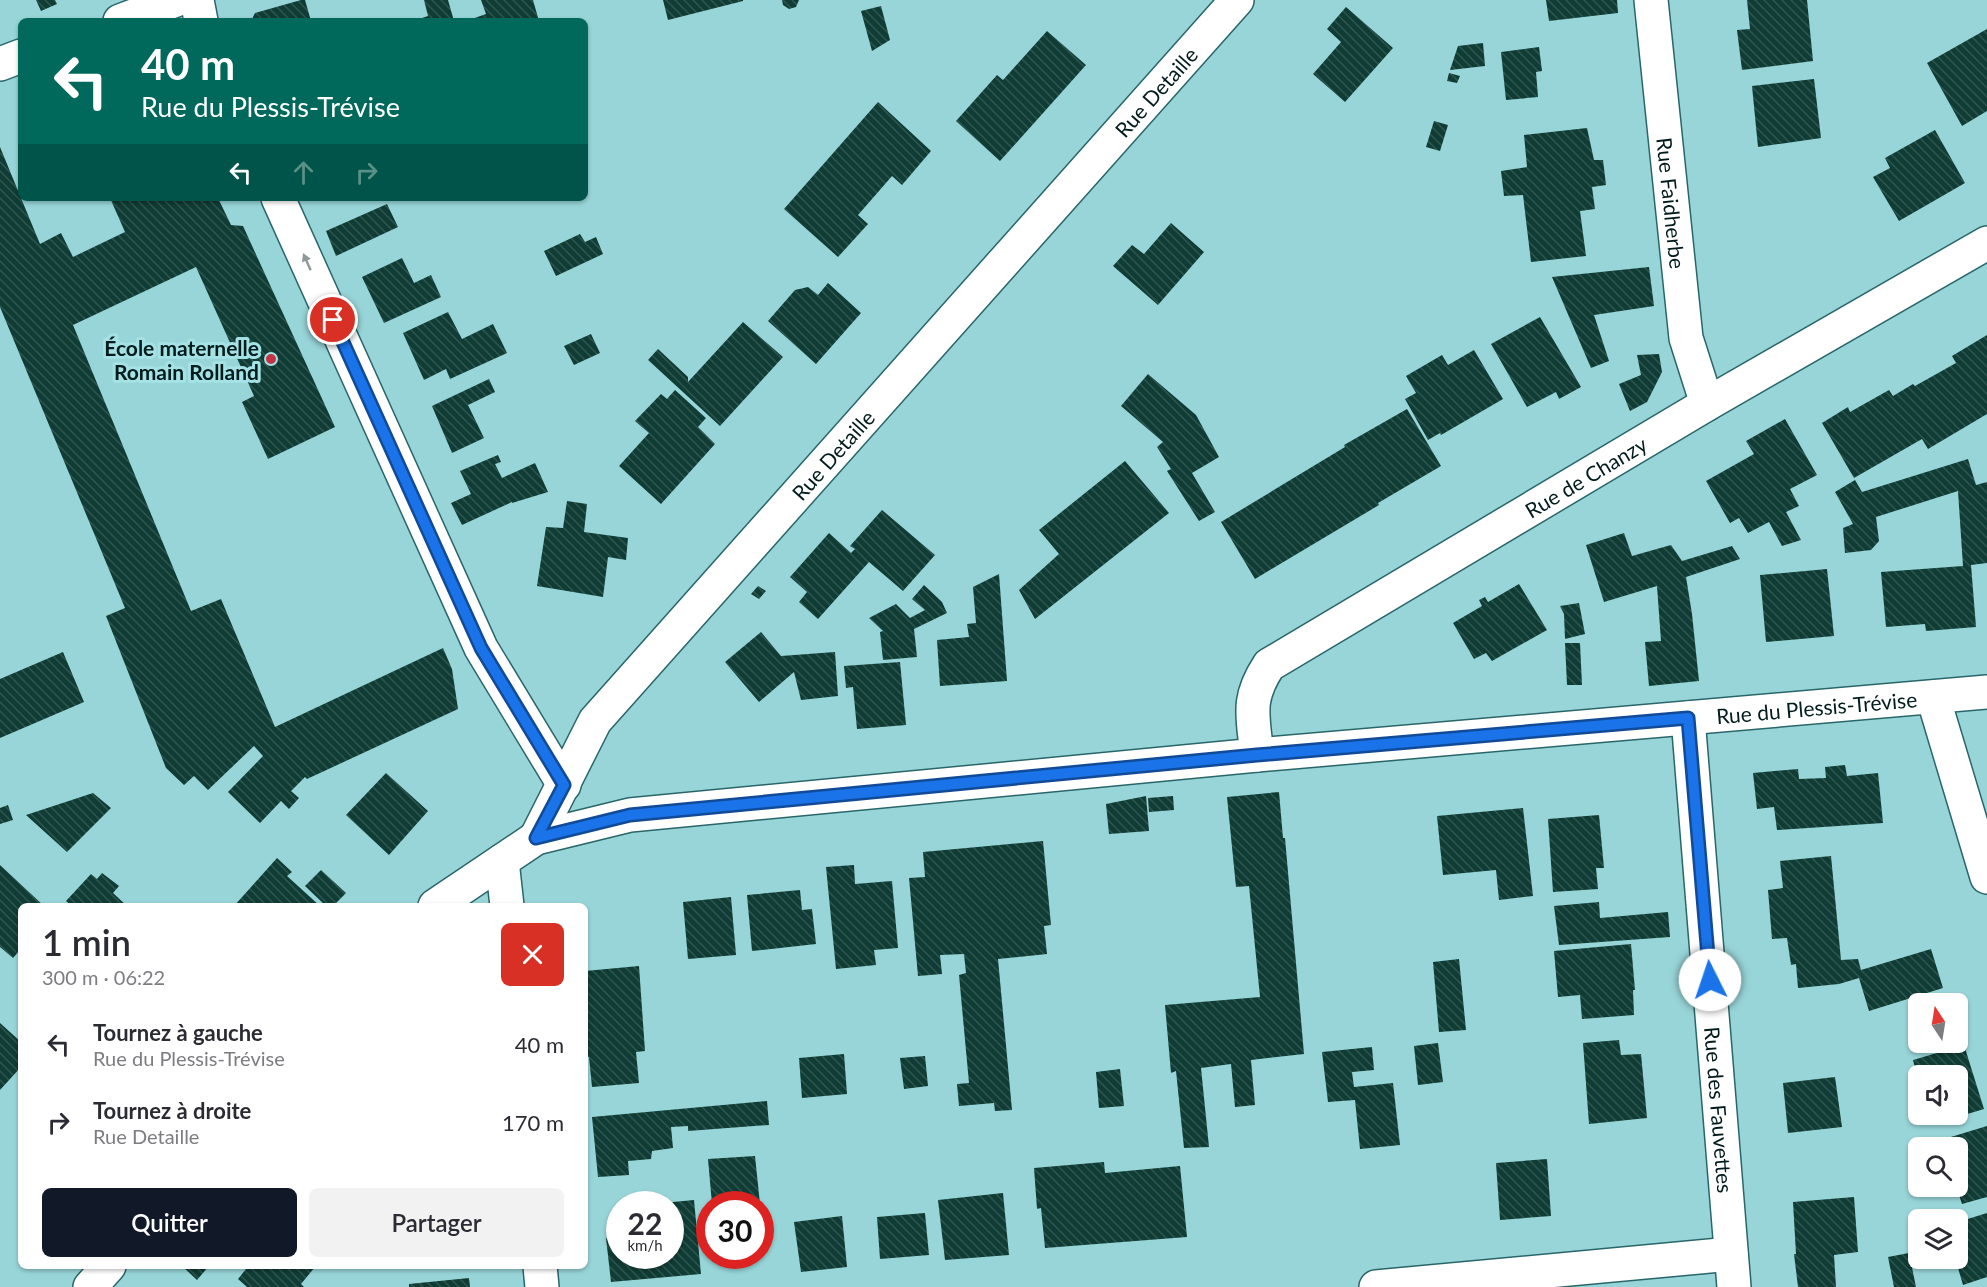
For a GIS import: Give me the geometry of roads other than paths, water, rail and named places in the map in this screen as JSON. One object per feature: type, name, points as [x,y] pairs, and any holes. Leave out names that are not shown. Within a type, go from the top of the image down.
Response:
[{"type":"street","points":[[128,18],[176,0]]},
{"type":"street","points":[[197,0],[200,18]]},
{"type":"street","name":"Rue Detaille","points":[[439,903],[536,838],[596,720],[1237,0]]},
{"type":"street","name":"Rue Faidherbe","points":[[1651,0],[1686,338],[1707,404]]},
{"type":"street","points":[[0,64],[18,57]]},
{"type":"street","points":[[279,201],[481,648],[564,785]]},
{"type":"street","name":"Rue de Chanzy","points":[[1257,755],[1252,706],[1256,684],[1269,665],[1707,404],[1987,243]]},
{"type":"street","name":"Rue du Plessis-Trévise","points":[[536,838],[630,815],[1257,755],[1987,692]]},
{"type":"street","points":[[1933,697],[1987,877]]},
{"type":"street","name":"Rue des Fauvettes","points":[[1688,718],[1734,1287]]},
{"type":"street","points":[[501,861],[507,903]]},
{"type":"street","points":[[1376,1287],[1731,1254]]},
{"type":"street","points":[[90,1287],[106,1269]]},
{"type":"street","points":[[540,1269],[542,1287]]},
{"type":"place","name":"École maternelle Romain Rolland","points":[[271,359]]}]
